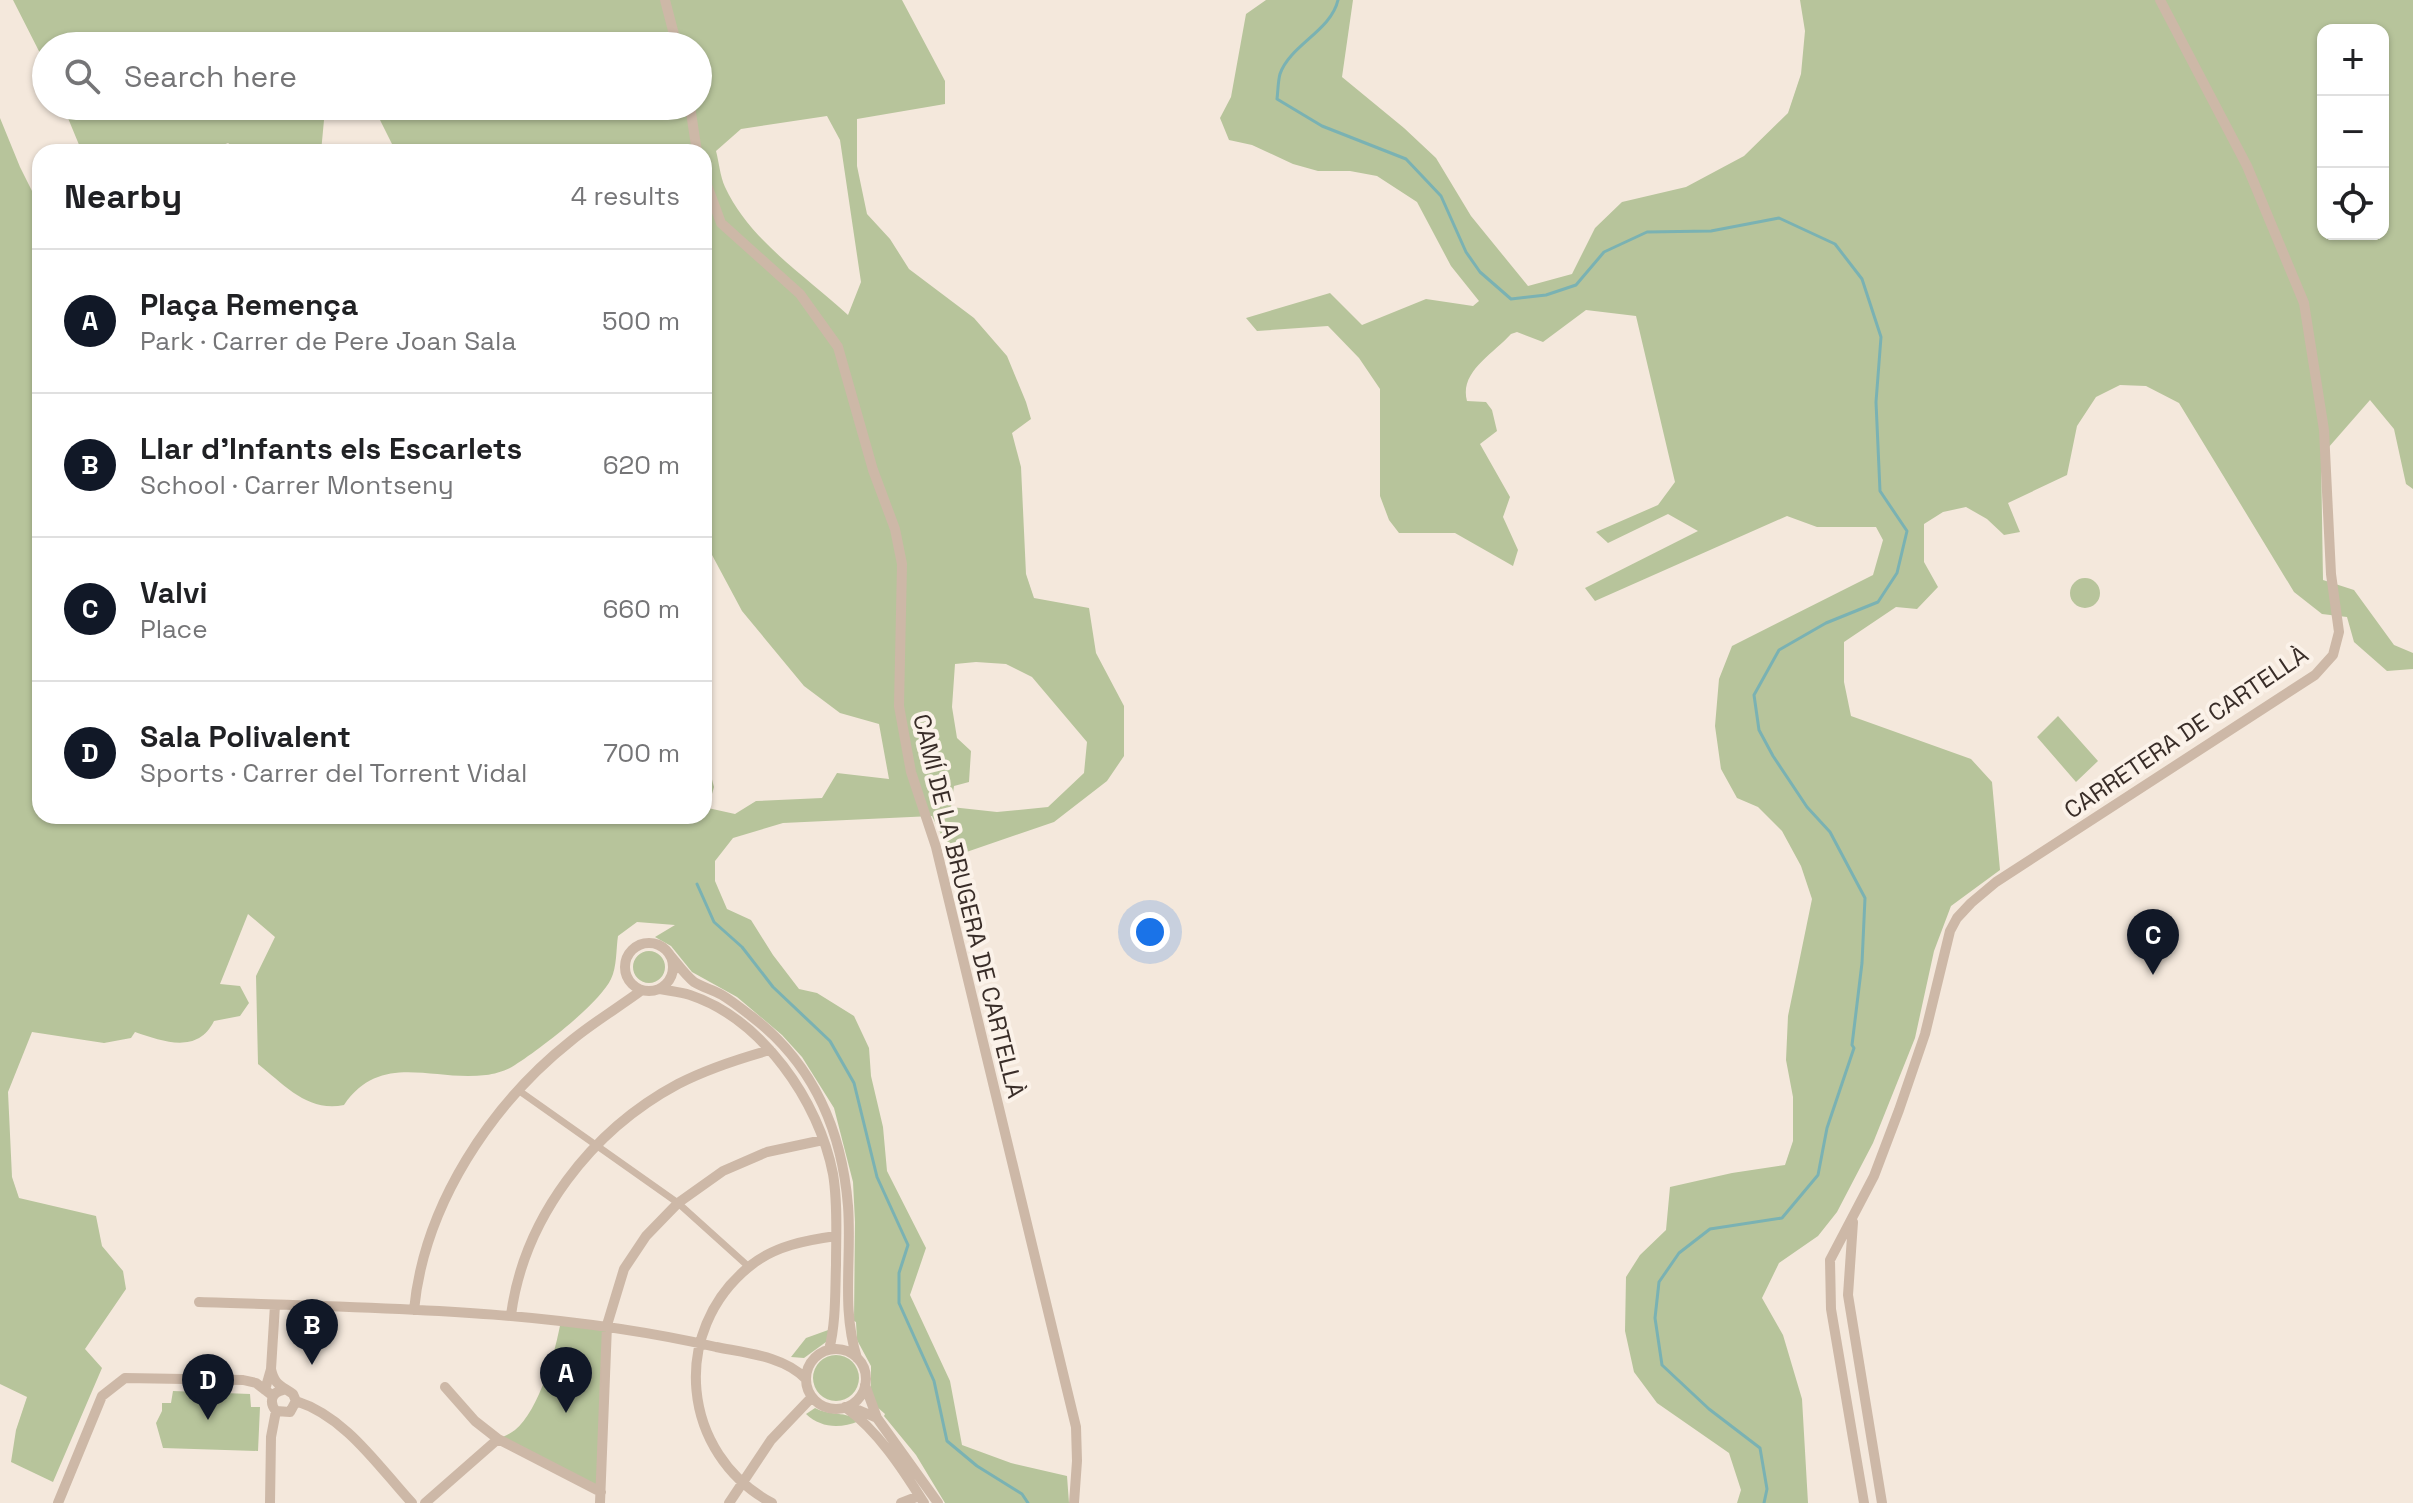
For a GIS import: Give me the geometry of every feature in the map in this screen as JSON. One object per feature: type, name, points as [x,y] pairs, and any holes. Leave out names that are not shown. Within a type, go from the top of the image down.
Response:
[{"type":"street","points":[[665,0],[673,32]]},
{"type":"street","name":"CARRETERA DE CARTELLÀ","points":[[1830,1260],[1853,1222],[1874,1176],[1925,1034],[1950,931],[1957,918],[1996,882],[2315,675],[2333,655],[2338,643],[2331,574],[2324,430],[2304,303],[2247,166],[2160,0]]},
{"type":"street","points":[[692,120],[696,144]]},
{"type":"street","name":"CAMÍ DE LA BRUGERA DE CARTELLÀ","points":[[712,199],[721,223],[800,294],[838,347],[873,470],[895,529],[902,564],[899,706],[911,772],[936,847],[1076,1427],[1074,1503]]},
{"type":"street","points":[[642,990],[628,979],[625,970],[627,959],[631,951],[649,943],[659,945],[693,981],[720,994],[755,1019],[787,1048],[810,1081],[835,1129],[846,1174],[848,1325],[857,1358],[865,1371],[865,1385],[877,1418],[938,1503]]},
{"type":"street","points":[[662,987],[671,977],[673,967],[669,954]]},
{"type":"street","points":[[414,1310],[419,1275],[442,1209],[467,1159],[518,1090],[572,1040],[642,990],[693,981]]},
{"type":"street","points":[[662,987],[691,995],[748,1029],[791,1075],[810,1106],[833,1174],[836,1236],[832,1350]]},
{"type":"street","points":[[511,1315],[521,1267],[540,1223],[566,1182],[597,1145],[636,1111],[679,1083],[727,1063],[770,1050]]},
{"type":"street","points":[[518,1090],[678,1203],[749,1267]]},
{"type":"street","points":[[445,1387],[475,1421],[498,1439],[601,1498],[607,1325],[624,1269],[646,1236],[678,1203],[723,1171],[767,1152],[823,1140]]},
{"type":"street","name":"CARRETERA DE CARTELLÀ","points":[[1853,1222],[1848,1295],[1882,1503]]},
{"type":"street","points":[[772,1503],[741,1483],[720,1459],[702,1426],[695,1383],[701,1343],[710,1318],[728,1288],[749,1267],[781,1249],[812,1239],[836,1236]]},
{"type":"street","points":[[1849,1261],[1838,1257],[1830,1260],[1831,1309],[1864,1503]]},
{"type":"street","points":[[199,1302],[511,1315],[607,1325],[786,1363],[815,1358],[832,1350],[848,1325]]},
{"type":"street","points":[[274,1392],[271,1369],[275,1305]]},
{"type":"street","points":[[832,1350],[848,1352],[857,1358]]},
{"type":"street","points":[[815,1358],[806,1379],[812,1397],[827,1407],[847,1406],[877,1418]]},
{"type":"street","points":[[786,1363],[806,1379]]},
{"type":"street","points":[[270,1503],[271,1437],[276,1411],[272,1403],[271,1369]]},
{"type":"street","points":[[58,1503],[102,1396],[125,1378],[243,1380],[274,1392],[290,1391],[296,1401],[315,1407],[341,1426],[412,1503]]},
{"type":"street","points":[[847,1406],[859,1397],[865,1385]]},
{"type":"street","points":[[729,1503],[771,1440],[812,1397]]},
{"type":"street","points":[[276,1411],[290,1412],[296,1401]]},
{"type":"street","points":[[847,1406],[895,1459],[921,1499],[901,1503]]},
{"type":"street","points":[[425,1503],[498,1439]]},
{"type":"green space","points":[[13,0],[902,0],[945,81],[945,104],[857,119],[857,166],[867,214],[890,239],[909,269],[974,318],[1007,356],[1031,419],[1012,433],[1021,467],[1026,574],[1034,598],[1089,608],[1096,653],[1124,706],[1124,756],[1107,781],[1054,822],[952,857],[932,816],[783,823],[733,838],[715,861],[715,881],[727,909],[751,920],[799,989],[817,993],[854,1016],[869,1048],[871,1076],[883,1127],[887,1171],[926,1248],[910,1295],[950,1381],[962,1445],[1011,1463],[1067,1476],[1069,1503],[945,1503],[916,1455],[876,1406],[871,1395],[871,1366],[857,1340],[854,1321],[853,1182],[834,1108],[802,1057],[782,1035],[737,997],[692,972],[671,946],[655,937],[675,925],[637,922],[618,936],[611,979],[594,1001],[512,1067],[486,1075],[391,1074],[359,1088],[344,1105],[319,1105],[308,1101],[258,1064],[256,976],[275,937],[248,914],[220,984],[240,986],[249,1003],[240,1016],[214,1021],[199,1038],[179,1043],[135,1032],[131,1038],[104,1043],[32,1032],[8,1092],[12,1177],[19,1198],[96,1216],[102,1246],[123,1271],[126,1289],[85,1349],[102,1368],[53,1482],[11,1462],[16,1430],[27,1397],[0,1384],[0,118],[32,191],[32,824],[712,824],[712,809],[735,814],[756,801],[822,798],[837,773],[889,779],[879,724],[840,713],[804,686],[742,611],[712,555],[712,144],[392,144],[380,120],[712,120],[712,32],[32,32],[32,37]],"holes":[[[827,116],[840,140],[861,282],[848,315],[780,257],[749,224],[725,187],[716,151],[741,129]],[[955,664],[1006,664],[1032,677],[1087,742],[1084,773],[1048,807],[997,812],[951,807],[954,786],[969,782],[971,751],[957,738],[952,707]]]},
{"type":"green space","points":[[1266,0],[1353,0],[1342,77],[1436,158],[1471,216],[1528,286],[1572,274],[1595,228],[1622,202],[1686,187],[1744,156],[1788,113],[1801,74],[1805,31],[1800,0],[2413,0],[2413,489],[2406,484],[2394,429],[2370,400],[2321,456],[2323,580],[2354,590],[2394,645],[2413,653],[2413,669],[2387,671],[2354,642],[2347,617],[2322,614],[2294,592],[2179,403],[2146,386],[2120,385],[2096,397],[2077,426],[2067,475],[2008,503],[2020,532],[2004,535],[1987,519],[1966,507],[1943,512],[1924,524],[1924,562],[1938,587],[1917,609],[1896,607],[1844,642],[1844,682],[1851,716],[1971,759],[1992,782],[2000,870],[1951,906],[1934,951],[1915,1038],[1873,1143],[1837,1212],[1818,1236],[1779,1263],[1762,1298],[1783,1335],[1802,1399],[1808,1503],[1737,1503],[1741,1490],[1729,1453],[1657,1403],[1634,1372],[1625,1331],[1626,1277],[1640,1255],[1666,1230],[1670,1187],[1785,1165],[1793,1141],[1793,1097],[1786,1060],[1788,1016],[1812,899],[1801,866],[1782,831],[1758,807],[1737,798],[1721,769],[1715,726],[1719,679],[1732,646],[1873,575],[1883,540],[1876,527],[1817,527],[1787,516],[1595,601],[1585,588],[1698,531],[1668,514],[1608,543],[1596,532],[1658,505],[1675,482],[1636,316],[1586,310],[1543,342],[1517,332],[1511,334],[1479,364],[1468,381],[1467,401],[1486,402],[1492,410],[1497,431],[1480,444],[1510,497],[1503,517],[1518,550],[1513,566],[1455,533],[1399,533],[1389,520],[1380,496],[1380,389],[1359,358],[1328,326],[1257,331],[1246,318],[1330,293],[1362,325],[1426,299],[1473,306],[1479,301],[1451,266],[1417,202],[1377,176],[1350,171],[1318,171],[1293,164],[1252,145],[1229,140],[1220,118],[1231,97],[1246,14]]},
{"type":"green space","points":[[69,120],[324,120],[322,144],[79,144]]},
{"type":"green space","points":[[2085,578],[2091,579],[2099,587],[2099,599],[2091,607],[2085,608],[2079,607],[2071,599],[2070,593],[2071,587],[2079,579]]},
{"type":"green space","points":[[2058,716],[2098,761],[2076,782],[2037,737]]},
{"type":"green space","points":[[649,951],[660,956],[665,967],[660,978],[649,983],[638,978],[633,967],[638,956]]},
{"type":"green space","points":[[561,1320],[607,1325],[601,1492],[498,1439],[515,1430],[532,1409],[551,1363]]},
{"type":"green space","points":[[831,1329],[826,1342],[804,1358],[791,1357],[806,1338]]},
{"type":"green space","points":[[836,1355],[852,1362],[859,1378],[852,1394],[836,1401],[820,1394],[813,1378],[820,1362]]},
{"type":"green space","points":[[173,1391],[250,1394],[251,1407],[260,1407],[258,1451],[163,1448],[156,1423],[162,1403],[171,1403]]},
{"type":"green space","points":[[815,1408],[859,1421],[838,1426],[824,1424],[806,1414]]},
{"type":"waterway","points":[[1338,0],[1327,21],[1285,64],[1279,77],[1277,99],[1322,126],[1406,159],[1441,196],[1466,252],[1480,272],[1511,299],[1546,295],[1576,285],[1604,252],[1647,232],[1711,231],[1779,218],[1835,244],[1862,279],[1881,337],[1876,402],[1880,491],[1907,531],[1897,573],[1878,602],[1826,623],[1779,650],[1754,695],[1759,730],[1773,756],[1807,807],[1830,832],[1865,898],[1854,1048],[1827,1128],[1818,1175],[1782,1218],[1710,1229],[1679,1253],[1659,1282],[1655,1318],[1662,1365],[1709,1409],[1760,1448],[1767,1489],[1764,1503]]},
{"type":"waterway","points":[[697,884],[714,922],[742,947],[773,987],[830,1041],[854,1083],[877,1177],[908,1245],[899,1273],[899,1303],[934,1381],[947,1441],[977,1466],[1022,1494],[1028,1503]]},
{"type":"place","name":"Valvi","points":[[2153,975]]},
{"type":"place","name":"Llar d'Infants els Escarlets","points":[[312,1365]]},
{"type":"place","name":"Plaça Remença","points":[[566,1413]]},
{"type":"place","name":"Sala Polivalent","points":[[208,1420]]}]
